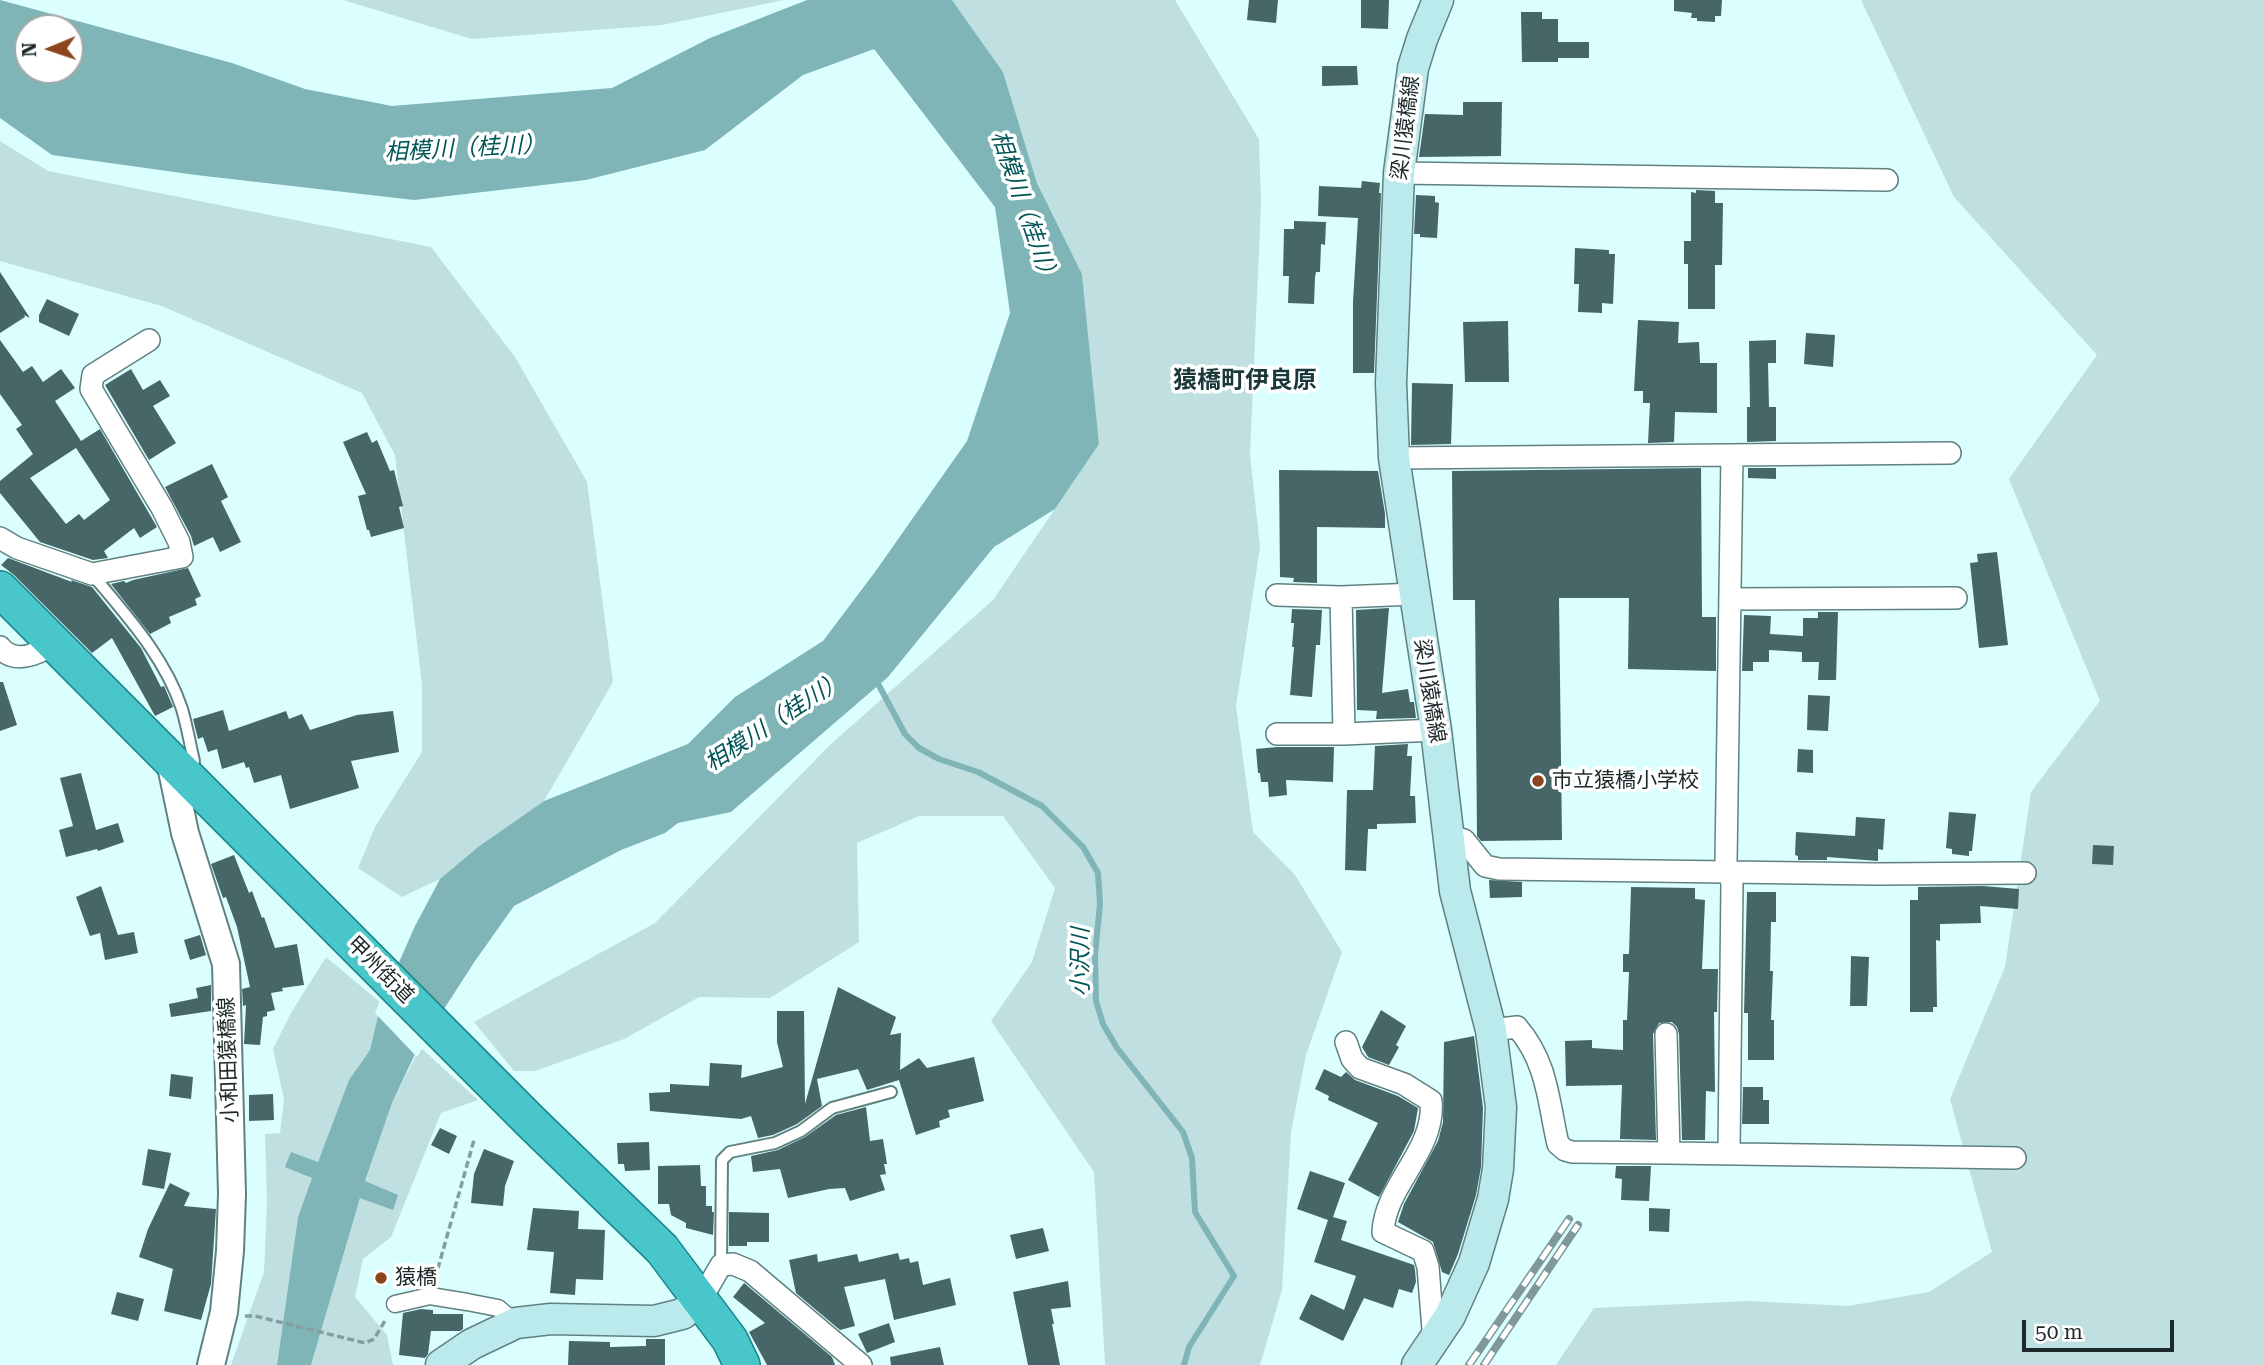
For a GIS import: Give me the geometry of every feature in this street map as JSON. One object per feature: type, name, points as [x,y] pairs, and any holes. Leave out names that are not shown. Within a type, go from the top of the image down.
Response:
[{"type":"highway","name":"甲州街道","points":[[0,589],[530,1121],[662,1249],[730,1340],[742,1365]]},
{"type":"main road","name":"梁川猿橋線","points":[[1422,1359],[1465,1286],[1480,1244],[1493,1199],[1498,1169],[1501,1107],[1491,1030],[1455,891],[1436,730],[1394,458],[1391,383],[1399,173],[1413,68],[1438,0]]},
{"type":"main road","points":[[441,1365],[472,1344],[516,1323],[551,1319],[654,1321],[682,1314],[700,1300]]},
{"type":"street","points":[[1399,173],[1887,180]]},
{"type":"street","points":[[0,538],[17,548],[92,574],[182,557],[179,542],[162,508],[91,389],[93,374],[149,340]]},
{"type":"street","points":[[1394,458],[1950,453]]},
{"type":"street","points":[[1729,1153],[1732,883],[1726,862],[1731,455]]},
{"type":"street","points":[[1277,595],[1341,597],[1415,594]]},
{"type":"street","points":[[1341,597],[1344,734]]},
{"type":"street","points":[[1730,599],[1956,598]]},
{"type":"street","points":[[0,647],[4,652],[20,657],[39,653],[53,644]]},
{"type":"street","points":[[1276,734],[1436,730]]},
{"type":"street","name":"小和田猿橋線","points":[[177,767],[186,833],[226,964],[232,1194],[230,1251],[223,1312],[211,1365]]},
{"type":"street","points":[[1447,835],[1464,840],[1485,866],[1499,869],[1877,874],[2025,873]]},
{"type":"street","points":[[1491,1030],[1517,1027],[1524,1035],[1547,1082],[1558,1143],[1565,1150],[1573,1152],[2015,1158]]},
{"type":"street","points":[[1666,1034],[1670,1153]]},
{"type":"street","points":[[1346,1042],[1352,1059],[1360,1068],[1404,1084],[1431,1101],[1432,1114],[1426,1136],[1388,1209],[1383,1232],[1423,1251],[1428,1267],[1422,1359]]},
{"type":"street","points":[[700,1300],[720,1265],[733,1265],[750,1271],[861,1365]]},
{"type":"street","points":[[395,1304],[430,1296],[498,1308],[516,1323]]},
{"type":"lane","points":[[92,574],[139,631],[166,674],[181,708],[194,761],[177,767]]},
{"type":"lane","points":[[720,1265],[722,1160],[730,1152],[775,1143],[801,1131],[832,1108],[891,1092]]},
{"type":"path","points":[[430,1296],[474,1140]]},
{"type":"path","points":[[255,1316],[365,1343],[374,1339],[395,1304]]},
{"type":"shaded area","points":[[343,0],[784,0],[662,25],[472,39]]},
{"type":"shaded area","points":[[952,0],[1175,0],[1259,139],[1261,204],[1250,454],[1260,547],[1236,706],[1253,832],[1295,875],[1342,952],[1306,1055],[1291,1132],[1282,1290],[1260,1365],[1105,1365],[1094,1172],[991,1021],[1032,962],[1055,888],[1003,816],[919,816],[857,843],[859,942],[770,998],[699,997],[624,1039],[535,1071],[514,1071],[474,1022],[655,923],[830,745],[993,600],[1099,444],[1082,274],[1037,183],[1003,72]]},
{"type":"shaded area","points":[[1861,0],[2264,0],[2264,1365],[1556,1365],[1594,1308],[1748,1301],[1848,1306],[1929,1292],[1992,1252],[1950,1099],[2005,967],[2031,792],[2100,701],[2009,479],[2097,355],[1954,197]]},
{"type":"shaded area","points":[[0,141],[48,171],[431,247],[515,357],[587,482],[613,682],[544,801],[478,847],[440,879],[402,897],[358,868],[375,827],[422,752],[422,685],[395,455],[362,393],[162,306],[0,261]]},
{"type":"shaded area","points":[[326,957],[381,1003],[370,1050],[349,1080],[298,1217],[277,1365],[231,1365],[264,1272],[267,1201],[265,1134],[280,1133],[284,1099],[273,1049],[291,1013]]},
{"type":"shaded area","points":[[420,1047],[478,1100],[441,1113],[391,1237],[363,1259],[355,1297],[387,1335],[393,1365],[311,1365],[364,1184],[392,1103]]},
{"type":"water","name":"相模川（桂川）","points":[[0,0],[52,14],[14,14],[14,84],[84,84],[84,23],[232,63],[305,89],[392,106],[612,88],[710,38],[807,0],[952,0],[1003,72],[1037,183],[1082,274],[1099,444],[1055,509],[994,547],[888,677],[731,812],[678,823],[665,833],[621,850],[514,906],[415,1054],[392,1103],[365,1181],[398,1195],[393,1210],[360,1198],[311,1365],[277,1365],[298,1217],[312,1178],[285,1167],[291,1152],[318,1162],[349,1080],[370,1050],[381,1003],[415,926],[440,879],[478,847],[544,801],[688,744],[735,697],[823,641],[967,441],[1010,313],[995,207],[874,49],[803,75],[705,150],[586,180],[414,200],[52,155],[0,118]]},
{"type":"pier","points":[[392,970],[441,1019],[417,1057],[375,1013]]},
{"type":"building","points":[[1249,0],[1278,0],[1276,23],[1247,20]]},
{"type":"building","points":[[1361,0],[1389,0],[1388,29],[1361,28]]},
{"type":"building","points":[[1674,0],[1722,0],[1721,16],[1715,16],[1715,22],[1697,21],[1697,18],[1691,18],[1692,13],[1674,11]]},
{"type":"building","points":[[1521,12],[1542,12],[1542,19],[1558,19],[1558,42],[1589,42],[1589,58],[1558,58],[1558,62],[1522,62]]},
{"type":"building","points":[[1322,66],[1357,66],[1358,85],[1322,86]]},
{"type":"building","points":[[1463,102],[1502,102],[1501,156],[1419,157],[1425,114],[1463,115]]},
{"type":"building","points":[[1362,181],[1380,183],[1381,193],[1374,373],[1353,373],[1353,302],[1358,218],[1318,216],[1319,186],[1361,188]]},
{"type":"building","points":[[1696,190],[1715,191],[1715,203],[1723,203],[1722,265],[1715,265],[1715,309],[1688,309],[1688,264],[1684,264],[1684,241],[1691,241],[1691,192],[1696,193]]},
{"type":"building","points":[[1416,195],[1435,196],[1435,202],[1439,203],[1437,238],[1414,234]]},
{"type":"building","points":[[1294,221],[1326,222],[1325,245],[1321,244],[1320,272],[1316,272],[1315,277],[1314,304],[1288,303],[1289,276],[1283,276],[1284,229],[1294,229]]},
{"type":"building","points":[[1575,248],[1609,250],[1609,254],[1615,254],[1613,304],[1602,303],[1602,313],[1578,312],[1579,284],[1574,284]]},
{"type":"building","points":[[0,272],[30,318],[24,315],[25,317],[0,333]]},
{"type":"building","points":[[47,299],[79,314],[69,336],[39,322],[39,315]]},
{"type":"building","points":[[1638,320],[1679,322],[1678,343],[1699,342],[1700,363],[1717,363],[1717,413],[1675,412],[1674,442],[1648,443],[1650,403],[1643,403],[1643,391],[1634,391]]},
{"type":"building","points":[[1508,321],[1509,382],[1465,382],[1463,322]]},
{"type":"building","points":[[1806,333],[1835,335],[1833,367],[1804,364]]},
{"type":"building","points":[[0,340],[23,372],[32,366],[43,382],[61,369],[75,388],[55,401],[81,441],[100,429],[157,527],[140,538],[134,528],[104,551],[108,558],[93,560],[40,542],[0,493],[0,481],[33,454],[16,429],[22,425],[0,394]],"holes":[[[76,448],[110,500],[84,520],[79,514],[66,524],[30,478]]]},
{"type":"building","points":[[1776,340],[1776,363],[1768,363],[1769,407],[1776,407],[1776,441],[1747,442],[1747,407],[1750,407],[1749,341]]},
{"type":"building","points":[[131,369],[143,390],[160,380],[170,396],[153,406],[176,443],[149,460],[105,385]]},
{"type":"building","points":[[1412,383],[1453,384],[1451,444],[1411,445]]},
{"type":"building","points":[[367,432],[372,443],[377,440],[390,471],[394,470],[403,506],[399,507],[404,528],[371,537],[358,496],[366,494],[343,442]]},
{"type":"building","points":[[212,464],[228,497],[221,501],[241,542],[220,552],[213,537],[194,546],[165,487]]},
{"type":"building","points":[[1701,468],[1702,617],[1716,617],[1716,671],[1628,669],[1629,598],[1559,598],[1562,840],[1481,841],[1477,836],[1475,600],[1453,600],[1452,471]]},
{"type":"building","points":[[1748,468],[1776,468],[1776,479],[1748,478]]},
{"type":"building","points":[[1279,470],[1378,471],[1385,528],[1317,527],[1317,583],[1293,582],[1294,578],[1280,577]]},
{"type":"building","points":[[1997,552],[2008,645],[1979,648],[1970,563],[1978,562],[1977,554]]},
{"type":"building","points":[[8,558],[92,587],[141,648],[161,687],[164,686],[173,707],[155,716],[112,638],[92,653],[1,565]]},
{"type":"building","points":[[188,568],[201,596],[195,599],[197,605],[169,617],[171,623],[150,634],[111,584],[124,581],[126,583]]},
{"type":"building","points":[[1389,608],[1382,693],[1408,689],[1410,702],[1414,702],[1416,718],[1376,719],[1377,711],[1357,710],[1356,610]]},
{"type":"building","points":[[1292,609],[1322,610],[1312,697],[1290,695],[1294,647]]},
{"type":"building","points":[[1818,612],[1838,612],[1836,680],[1818,680],[1819,662],[1802,662],[1802,652],[1769,650],[1769,662],[1753,662],[1753,671],[1742,671],[1744,615],[1771,616],[1770,634],[1803,636],[1803,618],[1818,618]]},
{"type":"building","points":[[0,682],[3,682],[17,725],[0,731]]},
{"type":"building","points":[[1808,695],[1830,696],[1828,731],[1807,730]]},
{"type":"building","points":[[223,710],[229,731],[286,711],[289,719],[302,714],[310,730],[357,715],[393,711],[399,752],[351,761],[359,788],[290,809],[281,775],[254,783],[249,767],[246,768],[244,762],[222,769],[217,749],[208,752],[203,737],[198,739],[193,719]]},
{"type":"building","points":[[1408,744],[1407,756],[1412,756],[1410,796],[1415,796],[1416,823],[1377,824],[1377,829],[1368,829],[1366,871],[1345,870],[1347,790],[1373,790],[1375,746]]},
{"type":"building","points":[[1334,747],[1333,782],[1286,780],[1287,795],[1269,797],[1268,782],[1261,782],[1258,773],[1256,749]]},
{"type":"building","points":[[1798,749],[1813,750],[1813,773],[1797,772]]},
{"type":"building","points":[[81,773],[96,830],[118,823],[124,842],[98,851],[97,849],[66,857],[59,830],[73,826],[60,778]]},
{"type":"building","points":[[1949,812],[1976,814],[1972,851],[1969,851],[1969,856],[1952,854],[1952,849],[1946,848]]},
{"type":"building","points":[[1856,817],[1885,819],[1883,850],[1878,849],[1878,861],[1827,857],[1827,860],[1798,860],[1795,855],[1796,832],[1855,836]]},
{"type":"building","points":[[2093,845],[2114,846],[2113,865],[2092,864]]},
{"type":"building","points":[[234,855],[249,893],[252,891],[262,918],[264,917],[275,948],[297,944],[304,985],[282,988],[283,991],[271,993],[275,1010],[267,1012],[267,1016],[263,1017],[260,1045],[244,1044],[246,1005],[243,1006],[242,989],[250,987],[237,927],[211,864]]},
{"type":"building","points":[[1489,880],[1522,882],[1522,897],[1490,898]]},
{"type":"building","points":[[101,886],[118,935],[134,932],[138,953],[105,960],[100,933],[90,936],[76,897]]},
{"type":"building","points":[[1983,886],[2019,889],[2018,909],[1980,906],[1981,923],[1940,924],[1940,941],[1936,940],[1937,1007],[1933,1007],[1933,1012],[1910,1012],[1910,900],[1918,900],[1918,887]]},
{"type":"building","points":[[1631,887],[1695,888],[1695,899],[1705,900],[1702,969],[1718,969],[1717,1012],[1714,1012],[1715,1092],[1706,1091],[1705,1140],[1682,1140],[1679,1034],[1672,1022],[1659,1023],[1653,1034],[1656,1140],[1620,1139],[1622,1085],[1566,1086],[1565,1041],[1592,1040],[1592,1048],[1623,1050],[1623,1020],[1627,1020],[1629,972],[1623,972],[1623,954],[1629,954]]},
{"type":"building","points":[[1747,892],[1776,892],[1776,922],[1771,922],[1770,971],[1773,971],[1771,1020],[1774,1020],[1774,1060],[1748,1060],[1748,1013],[1744,1013]]},
{"type":"building","points":[[200,935],[206,955],[190,960],[184,940]]},
{"type":"building","points":[[1851,956],[1869,957],[1867,1006],[1850,1006]]},
{"type":"building","points":[[211,985],[211,1011],[171,1017],[169,1004],[198,998],[196,988]]},
{"type":"building","points":[[838,987],[896,1017],[890,1035],[901,1033],[900,1070],[919,1058],[927,1068],[974,1057],[984,1101],[948,1110],[950,1117],[939,1121],[940,1127],[916,1135],[899,1080],[867,1090],[858,1069],[817,1079],[822,1106],[797,1124],[773,1135],[758,1138],[751,1116],[741,1119],[650,1111],[649,1093],[670,1092],[670,1084],[709,1086],[710,1063],[742,1065],[741,1078],[783,1067],[777,1042],[777,1011],[804,1011],[805,1104]]},
{"type":"building","points":[[1381,1010],[1406,1026],[1389,1065],[1368,1057],[1362,1047]]},
{"type":"building","points":[[1474,1036],[1483,1108],[1481,1167],[1476,1195],[1449,1275],[1442,1272],[1433,1242],[1398,1222],[1404,1204],[1438,1141],[1443,1122],[1444,1042]]},
{"type":"building","points":[[1324,1069],[1341,1077],[1346,1072],[1355,1080],[1398,1096],[1418,1108],[1414,1131],[1379,1197],[1348,1180],[1378,1123],[1328,1100],[1329,1096],[1315,1089]]},
{"type":"building","points":[[171,1074],[193,1077],[191,1099],[169,1096]]},
{"type":"building","points":[[1743,1087],[1763,1087],[1763,1100],[1769,1100],[1769,1124],[1742,1124]]},
{"type":"building","points":[[273,1094],[274,1120],[249,1121],[249,1095]]},
{"type":"building","points":[[866,1107],[870,1141],[883,1139],[887,1164],[884,1164],[886,1174],[880,1175],[885,1190],[850,1201],[845,1188],[788,1198],[780,1169],[753,1172],[751,1156],[778,1150],[805,1137],[836,1115]]},
{"type":"building","points":[[440,1128],[457,1136],[449,1154],[431,1145]]},
{"type":"building","points":[[649,1142],[650,1170],[625,1171],[624,1164],[618,1164],[617,1143]]},
{"type":"building","points":[[148,1149],[171,1153],[164,1189],[142,1185]]},
{"type":"building","points":[[484,1149],[514,1161],[505,1186],[503,1206],[471,1203],[474,1174]]},
{"type":"building","points":[[700,1165],[701,1186],[706,1186],[706,1206],[712,1206],[714,1212],[713,1235],[686,1228],[686,1223],[671,1215],[669,1204],[658,1204],[658,1166]]},
{"type":"building","points":[[1616,1166],[1651,1166],[1649,1201],[1621,1200],[1622,1179],[1615,1178]]},
{"type":"building","points":[[1310,1171],[1345,1183],[1333,1217],[1347,1221],[1341,1240],[1414,1265],[1415,1270],[1416,1282],[1412,1293],[1399,1289],[1393,1308],[1364,1298],[1343,1341],[1299,1319],[1311,1294],[1344,1310],[1356,1276],[1314,1262],[1328,1220],[1297,1209]]},
{"type":"building","points":[[170,1183],[190,1193],[184,1206],[216,1209],[211,1284],[201,1320],[164,1311],[173,1269],[139,1257],[148,1229]]},
{"type":"building","points":[[533,1208],[579,1211],[578,1229],[605,1230],[603,1280],[576,1279],[575,1295],[550,1293],[554,1252],[527,1250]]},
{"type":"building","points":[[1649,1208],[1670,1209],[1669,1232],[1649,1231]]},
{"type":"building","points":[[729,1212],[769,1213],[769,1242],[747,1242],[747,1246],[729,1246]]},
{"type":"building","points":[[1043,1228],[1049,1251],[1016,1259],[1010,1235]]},
{"type":"building","points":[[898,1253],[900,1260],[909,1258],[910,1263],[918,1261],[923,1285],[950,1278],[956,1305],[894,1320],[885,1279],[844,1287],[855,1326],[840,1330],[796,1293],[789,1260],[817,1254],[818,1262],[857,1254],[859,1262]]},
{"type":"building","points":[[1068,1281],[1071,1307],[1051,1309],[1060,1365],[1028,1365],[1013,1292]]},
{"type":"building","points":[[744,1283],[832,1357],[835,1365],[767,1365],[749,1332],[765,1323],[733,1297]]},
{"type":"building","points":[[117,1292],[144,1299],[138,1321],[111,1314]]},
{"type":"building","points":[[421,1309],[433,1310],[433,1314],[463,1314],[463,1329],[431,1331],[425,1358],[399,1355],[403,1313]]},
{"type":"building","points":[[889,1323],[895,1342],[867,1353],[858,1334]]},
{"type":"building","points":[[646,1339],[665,1339],[665,1365],[568,1365],[569,1341],[610,1342],[610,1347],[646,1346]]},
{"type":"building","points":[[940,1347],[944,1365],[891,1365],[890,1357]]},
{"type":"waterway","name":"小沢川","points":[[876,680],[905,734],[919,748],[939,759],[978,772],[1042,806],[1083,847],[1098,873],[1100,904],[1095,955],[1096,1001],[1103,1024],[1117,1048],[1183,1132],[1192,1158],[1195,1212],[1234,1276],[1189,1347],[1184,1365]]},
{"type":"railway","points":[[1469,1365],[1569,1219]]},
{"type":"railway","points":[[1484,1365],[1578,1225]]},
{"type":"place","name":"市立猿橋小学校","points":[[1538,781]]},
{"type":"place","name":"猿橋","points":[[381,1278]]},
{"type":"district","name":"猿橋町伊良原","points":[[1245,381]]}]
